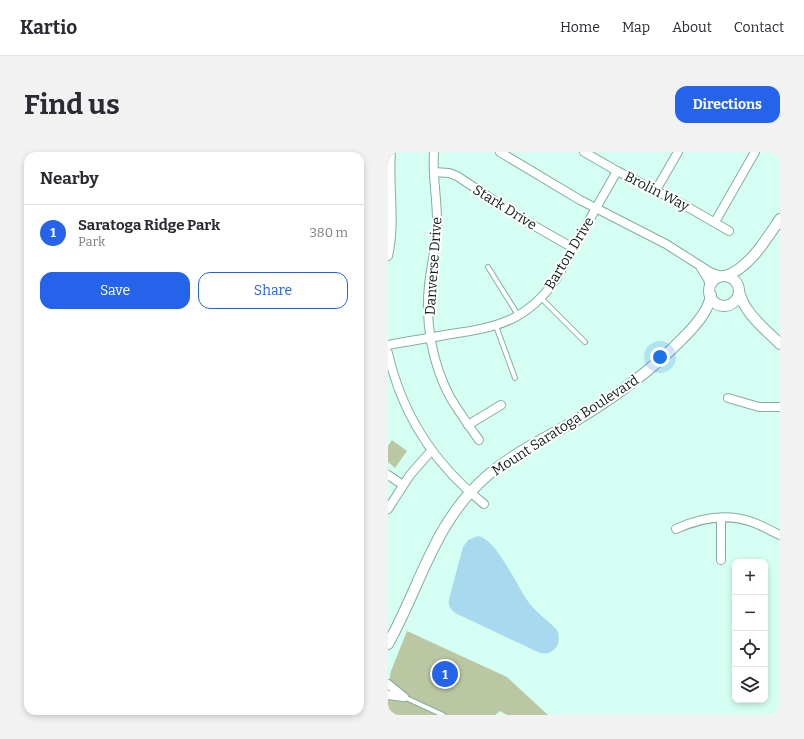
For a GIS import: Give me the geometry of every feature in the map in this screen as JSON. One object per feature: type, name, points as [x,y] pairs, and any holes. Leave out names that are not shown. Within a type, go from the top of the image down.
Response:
[{"type":"street","points":[[388,256],[392,213],[391,152]]},
{"type":"street","name":"Danverse Drive","points":[[434,152],[437,217],[436,239],[428,294],[431,338],[436,363],[445,386],[453,402],[479,440]]},
{"type":"street","points":[[500,152],[595,209],[666,244],[713,274],[732,278],[739,289],[743,302],[754,319]]},
{"type":"street","points":[[656,190],[678,152]]},
{"type":"street","points":[[715,222],[755,152]]},
{"type":"street","name":"Brolin Way","points":[[588,153],[617,171],[686,206],[729,231]]},
{"type":"street","name":"Barton Drive","points":[[388,344],[496,326],[518,316],[530,307],[541,298],[556,279],[617,171]]},
{"type":"street","name":"Stark Drive","points":[[434,172],[449,173],[457,176],[519,216],[573,248]]},
{"type":"street","points":[[725,305],[735,301],[739,289],[740,278],[750,260],[780,219]]},
{"type":"street","points":[[710,291],[715,279],[736,271],[750,260]]},
{"type":"street","points":[[696,263],[705,274],[714,301],[738,308],[754,319],[780,344]]},
{"type":"street","name":"Mount Saratoga Boulevard","points":[[698,321],[707,306],[710,291]]},
{"type":"street","name":"Mount Saratoga Boulevard","points":[[388,644],[437,539],[453,514],[470,492],[507,460],[577,420],[633,382],[674,347],[698,321],[714,308],[725,305]]},
{"type":"street","points":[[388,353],[404,403],[416,427],[431,451],[470,492],[484,504]]},
{"type":"street","points":[[728,398],[759,407],[780,407]]},
{"type":"street","points":[[468,425],[501,405]]},
{"type":"street","points":[[388,509],[403,486],[431,451]]},
{"type":"street","points":[[388,475],[403,486]]},
{"type":"street","points":[[721,518],[721,560]]},
{"type":"street","points":[[676,529],[701,520],[721,518],[745,520],[780,535]]},
{"type":"street","points":[[388,684],[404,697]]},
{"type":"street","points":[[388,695],[404,697]]},
{"type":"lane","points":[[488,267],[518,316]]},
{"type":"lane","points":[[541,298],[585,342]]},
{"type":"lane","points":[[496,326],[515,378]]},
{"type":"lane","points":[[404,697],[443,715]]},
{"type":"green space","points":[[392,440],[407,451],[395,468],[388,462],[388,446]]},
{"type":"green space","points":[[407,631],[507,677],[548,715],[507,715],[500,711],[495,715],[388,715],[388,688],[391,671]]},
{"type":"water","points":[[478,536],[485,539],[500,555],[530,604],[557,630],[559,640],[556,648],[549,652],[540,653],[455,613],[451,608],[449,605],[449,599],[463,547],[468,540]]},
{"type":"place","name":"Saratoga Ridge Park","points":[[445,674]]}]
